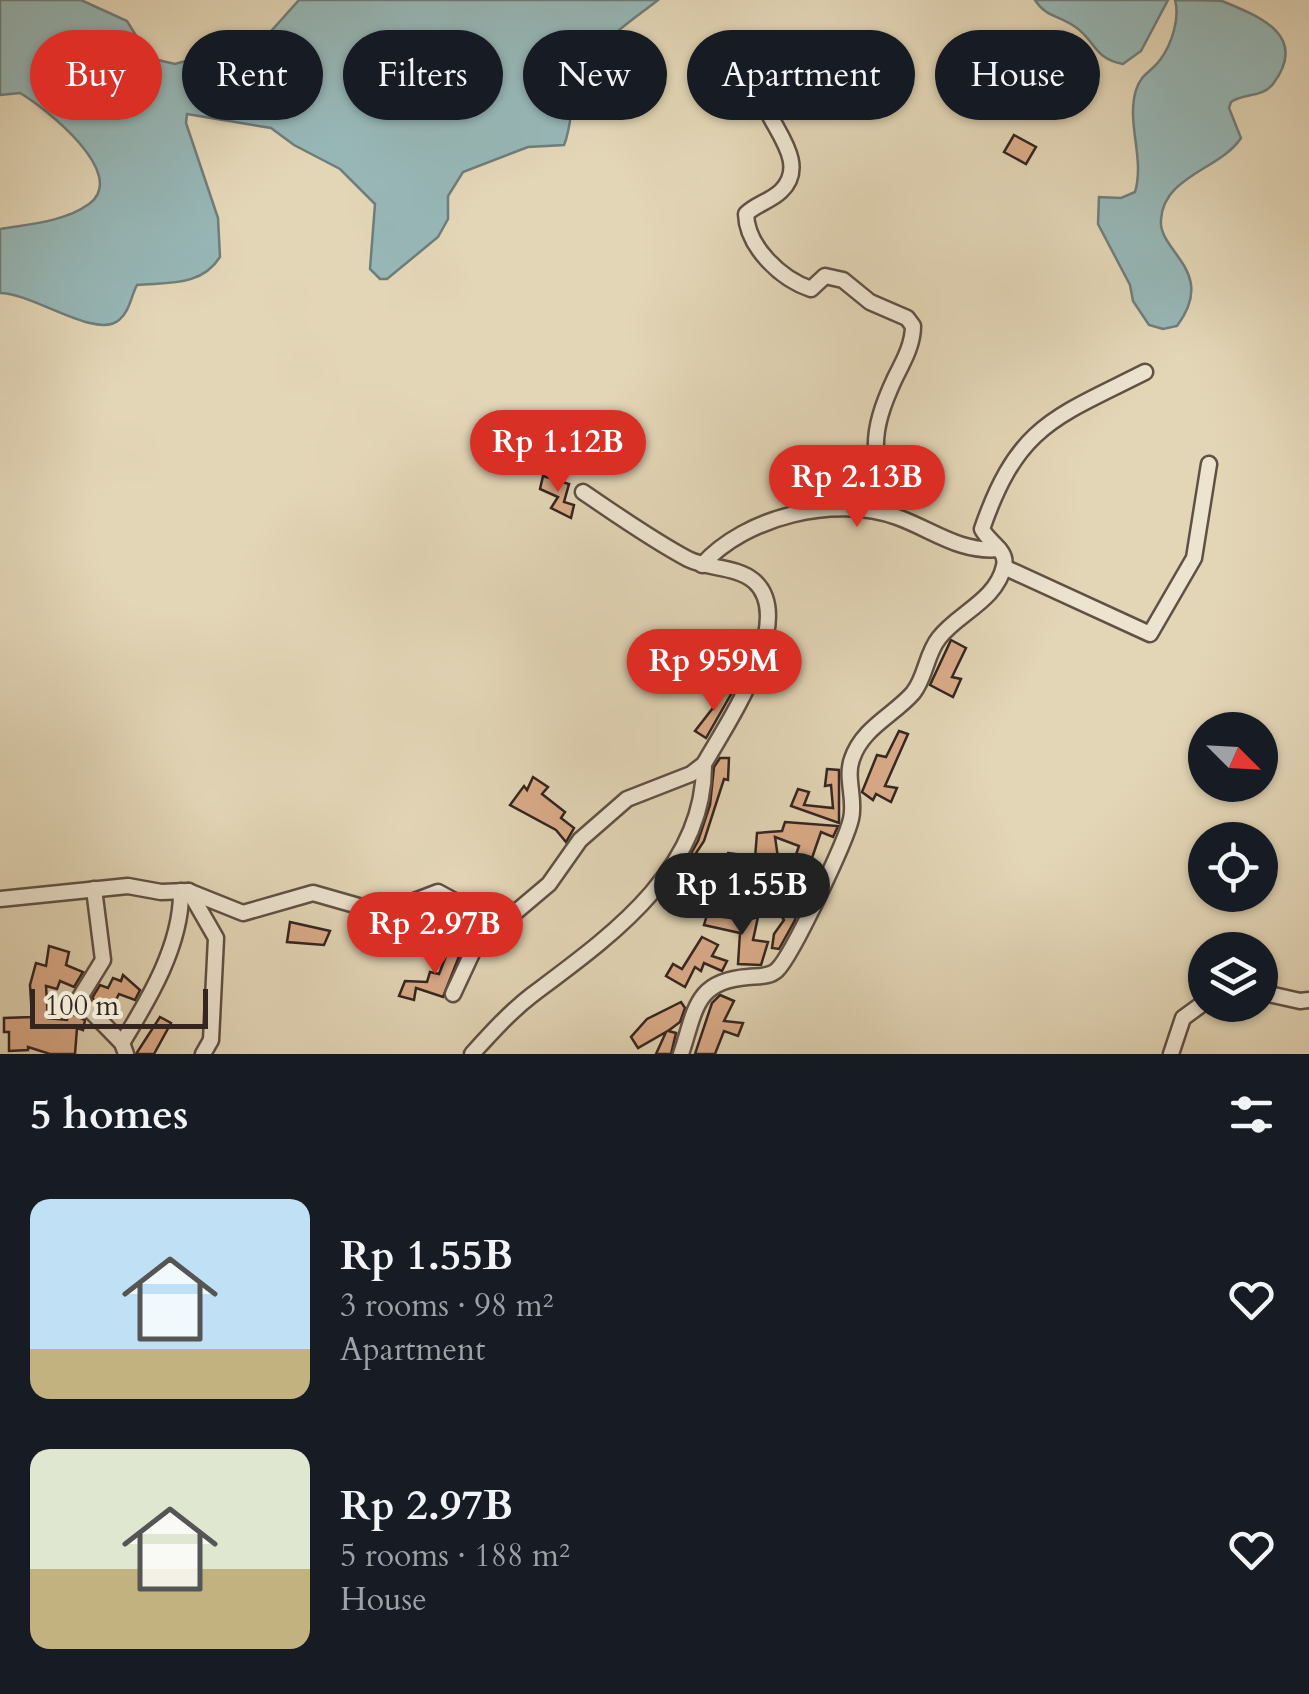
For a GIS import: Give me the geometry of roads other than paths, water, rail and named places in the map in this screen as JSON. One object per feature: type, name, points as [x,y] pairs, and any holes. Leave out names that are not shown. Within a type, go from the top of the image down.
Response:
[{"type":"street","points":[[772,120],[790,154],[792,169],[782,190],[746,214],[748,228],[760,247],[774,267],[796,284],[811,289],[825,276],[834,276],[870,302],[906,318],[913,326],[912,342],[882,405],[874,434],[878,468],[892,516]]},
{"type":"street","points":[[682,1054],[695,1012],[712,985],[720,980],[765,976],[777,970],[850,822],[852,756],[886,713],[917,689],[934,644],[949,626],[977,607],[1004,567],[1004,554],[983,534],[984,525],[1025,442],[1052,419],[1144,372]]},
{"type":"street","points":[[1004,567],[1150,634],[1194,558],[1209,464]]},
{"type":"street","points":[[472,1054],[531,996],[622,926],[655,891],[688,834],[700,797],[704,764],[758,663],[770,616],[756,583],[735,572],[702,565],[584,492]]},
{"type":"street","points":[[702,565],[738,536],[810,512],[851,508],[892,516],[932,530],[964,549],[999,549]]},
{"type":"street","points":[[0,900],[128,886],[161,892],[185,891],[234,911],[252,913],[313,893],[383,913],[438,892],[488,919],[504,922],[549,884],[580,840],[627,800],[691,774],[704,764]]},
{"type":"street","points":[[94,890],[103,960],[80,999],[124,1048],[154,988],[185,891]]},
{"type":"street","points":[[185,891],[216,938],[211,1040],[203,1054]]},
{"type":"street","points":[[453,994],[488,919]]},
{"type":"street","points":[[1278,996],[1309,1000]]},
{"type":"street","points":[[1171,1054],[1183,1018],[1188,1014]]},
{"type":"water","points":[[0,0],[81,0],[127,21],[133,30],[30,30],[30,100],[20,93],[0,95]]},
{"type":"water","points":[[299,0],[658,0],[620,30],[523,30],[523,120],[570,120],[564,145],[528,147],[463,172],[448,196],[448,219],[438,237],[387,279],[380,279],[370,269],[375,204],[340,169],[271,128],[223,120],[323,120],[323,30],[272,30]]},
{"type":"water","points":[[1035,0],[1168,0],[1141,51],[1123,64],[1100,53],[1100,30],[1080,30]]},
{"type":"water","points":[[1175,0],[1222,1],[1251,14],[1276,30],[1286,53],[1283,67],[1269,88],[1231,102],[1229,108],[1241,138],[1232,149],[1182,183],[1164,205],[1163,231],[1183,264],[1191,291],[1188,307],[1177,326],[1163,329],[1149,325],[1133,301],[1130,285],[1098,224],[1099,197],[1121,198],[1135,192],[1138,166],[1133,102],[1141,80],[1168,46],[1176,23]]},
{"type":"water","points":[[162,61],[182,62],[182,120],[186,120],[218,218],[220,257],[212,267],[193,278],[137,285],[123,316],[109,325],[80,320],[0,293],[0,229],[69,215],[89,204],[99,191],[99,176],[92,159],[56,120],[162,120]]}]
